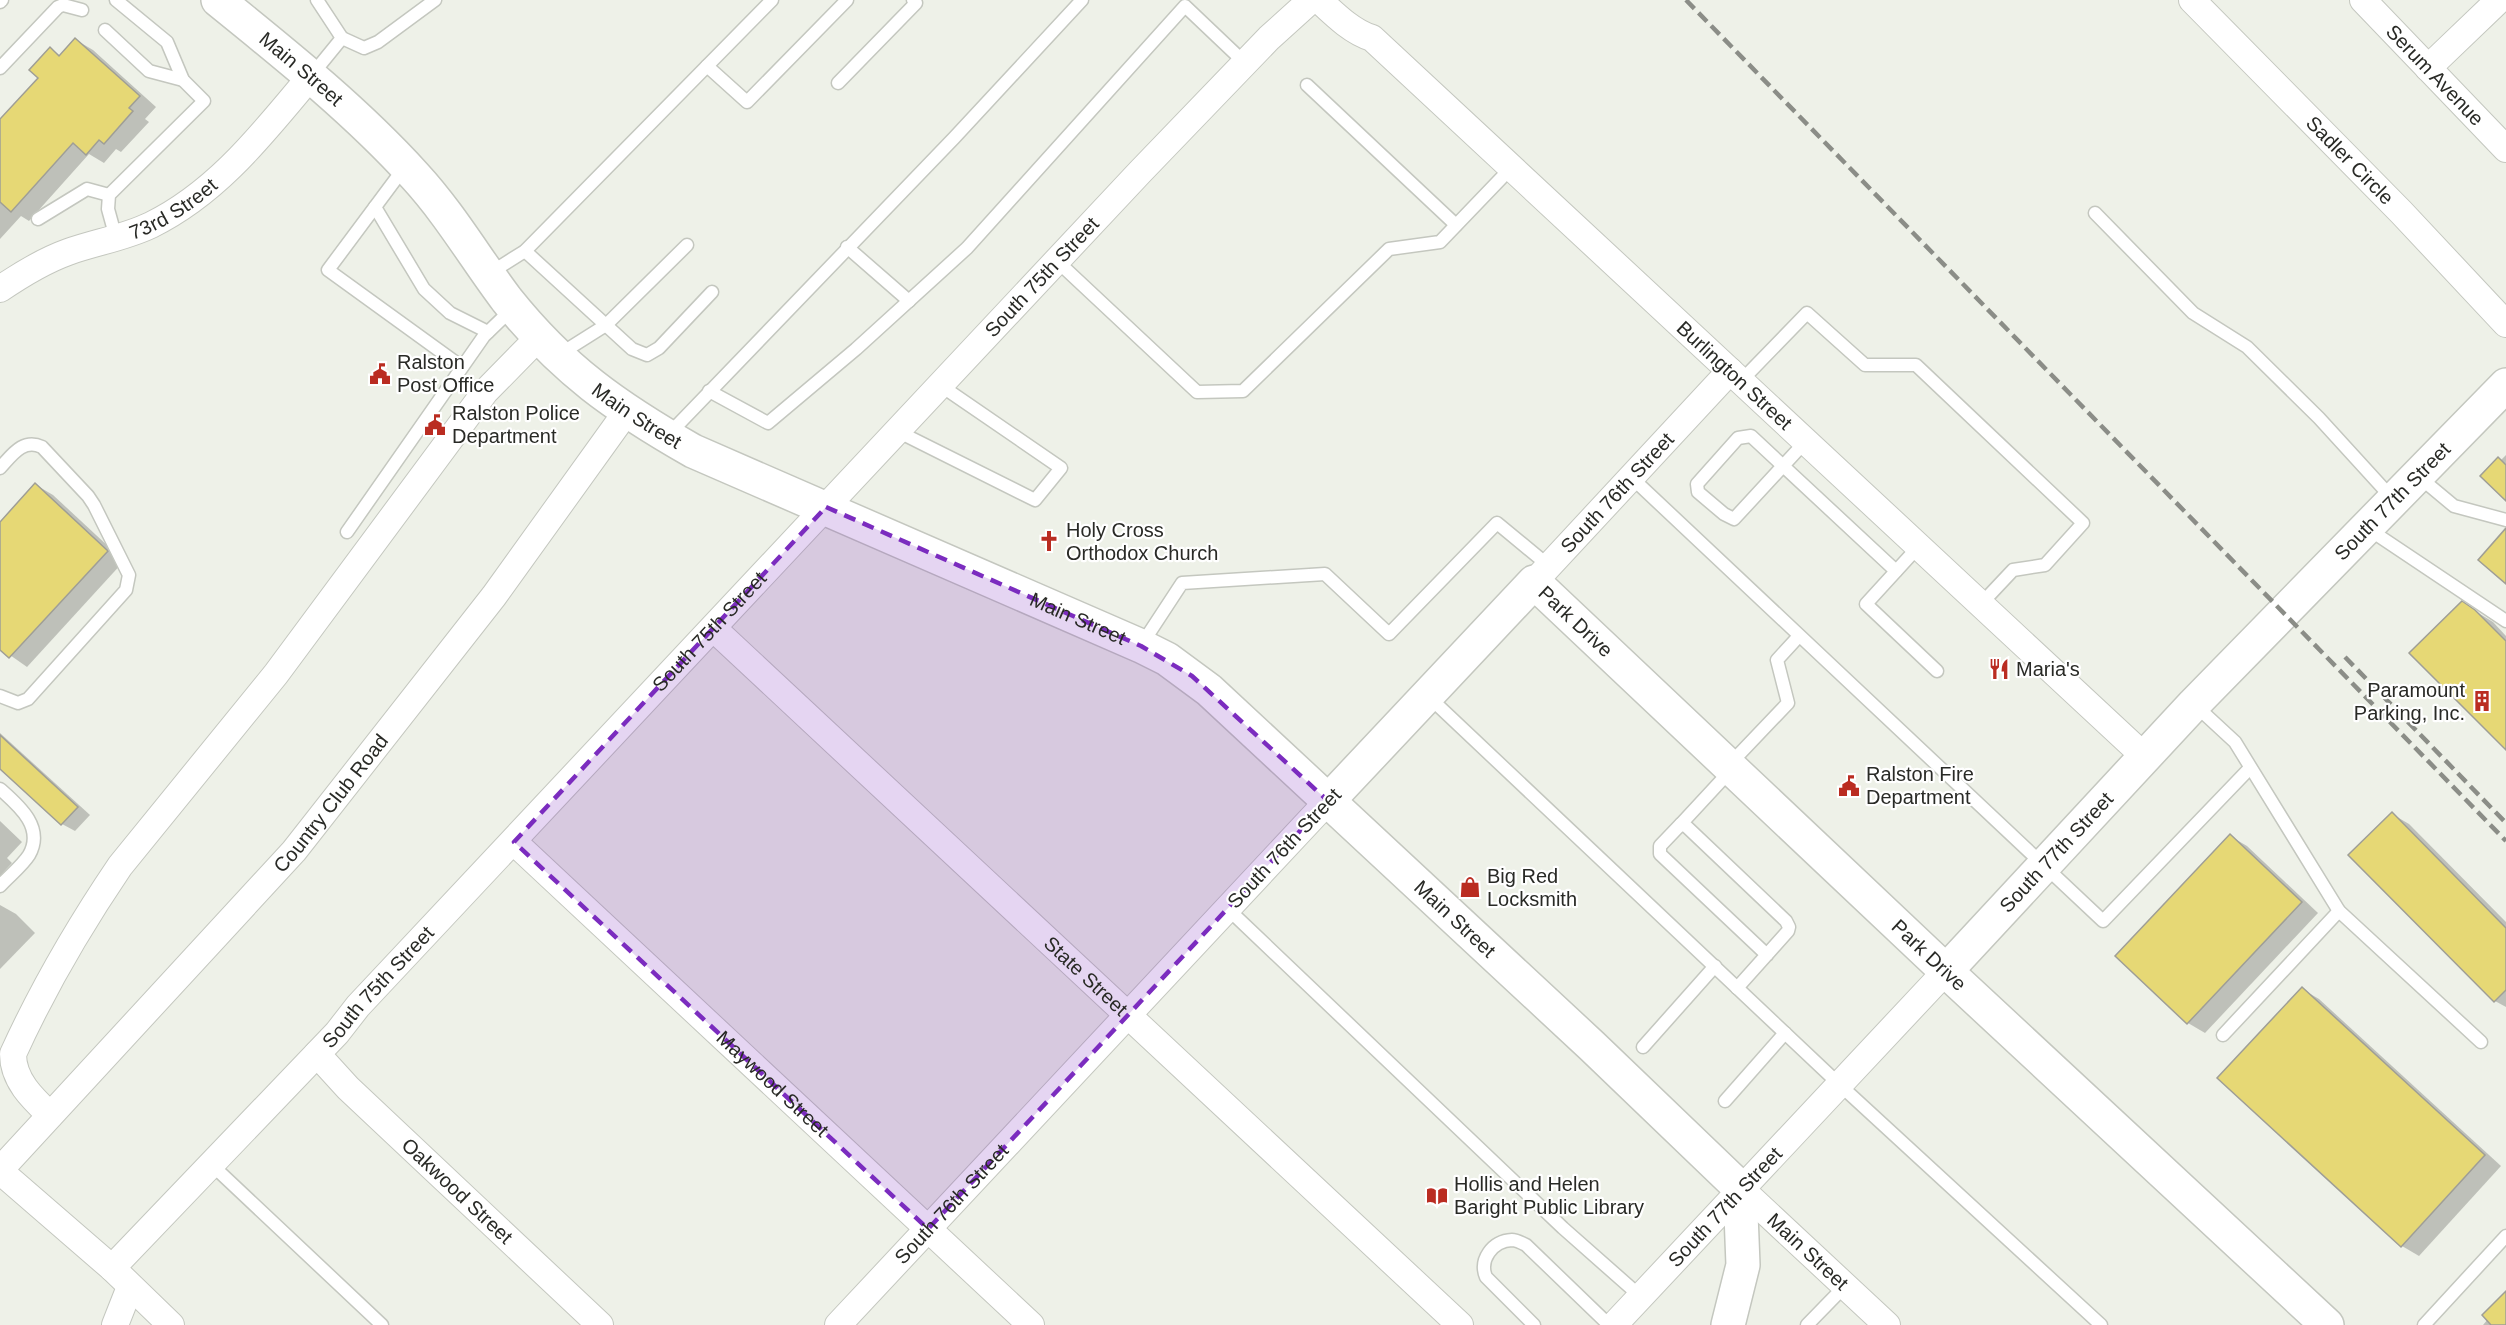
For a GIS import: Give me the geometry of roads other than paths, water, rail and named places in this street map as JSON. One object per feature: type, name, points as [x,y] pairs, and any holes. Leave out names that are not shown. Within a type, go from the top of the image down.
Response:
[{"type":"street","name":"South 75th Street","points":[[112,1268],[337,1034],[358,1006],[1057,261],[1245,63],[1311,0]]},
{"type":"street","name":"Burlington Street","points":[[1319,0],[1339,19],[1372,38],[2145,757]]},
{"type":"street","name":"Sadler Circle","points":[[2192,0],[2393,203],[2506,324]]},
{"type":"street","name":"Serum Avenue","points":[[2363,0],[2506,149]]},
{"type":"street","points":[[2428,68],[2499,0]]},
{"type":"street","name":"Main Street","points":[[221,1],[310,77],[405,166],[444,212],[514,308],[547,346],[577,375],[627,411],[693,451],[826,507],[1140,646],[1167,659],[1209,690],[1592,1046],[1887,1325]]},
{"type":"street","name":"73rd Street","points":[[0,289],[45,261],[131,234],[175,212],[218,181],[242,158],[310,77]]},
{"type":"street","points":[[50,1115],[18,1080],[13,1067],[13,1054],[48,984],[90,910],[120,866],[325,610],[485,392],[547,346]]},
{"type":"street","name":"South 76th Street","points":[[838,1325],[1631,477],[1736,376]]},
{"type":"street","name":"South 77th Street","points":[[1612,1325],[1840,1085],[2194,704],[2506,385]]},
{"type":"street","name":"Country Club Road","points":[[171,1325],[112,1268],[0,1170],[294,850],[494,596],[627,411]]},
{"type":"street","name":"Park Drive","points":[[1541,574],[1730,767],[2327,1325]]},
{"type":"street","name":"State Street","points":[[713,628],[1460,1325]]},
{"type":"street","name":"Maywood Street","points":[[514,842],[1031,1325]]},
{"type":"street","name":"Oakwood Street","points":[[317,1054],[348,1088],[600,1325]]},
{"type":"street","points":[[1728,1325],[1743,1266],[1740,1188]]},
{"type":"street","points":[[115,1325],[130,1287]]},
{"type":"lane","points":[[116,0],[167,42],[183,80],[204,101],[109,195],[108,209],[116,238]]},
{"type":"lane","points":[[317,0],[342,39],[364,48],[378,42],[435,0]]},
{"type":"lane","points":[[489,274],[525,251],[772,0]]},
{"type":"lane","points":[[707,66],[747,102],[847,0]]},
{"type":"lane","points":[[838,83],[916,3],[913,0]]},
{"type":"lane","points":[[667,436],[954,138],[1082,0]]},
{"type":"lane","points":[[0,68],[54,4],[82,10]]},
{"type":"lane","points":[[709,391],[768,423],[856,350],[967,248],[1185,6],[1245,63]]},
{"type":"lane","points":[[105,30],[149,71],[183,80]]},
{"type":"lane","points":[[310,77],[342,39]]},
{"type":"lane","points":[[1307,85],[1456,225]]},
{"type":"lane","points":[[405,166],[328,270],[462,367]]},
{"type":"lane","points":[[1057,261],[1197,392],[1243,391],[1389,249],[1440,242],[1511,168]]},
{"type":"lane","points":[[38,219],[87,189],[109,195]]},
{"type":"lane","points":[[375,207],[424,290],[450,312],[488,332]]},
{"type":"lane","points":[[2095,213],[2193,312],[2247,347],[2319,418],[2393,499]]},
{"type":"lane","points":[[547,346],[606,325],[687,245]]},
{"type":"lane","points":[[847,247],[909,301]]},
{"type":"lane","points":[[525,251],[632,349],[647,355],[659,348],[712,292]]},
{"type":"lane","points":[[347,532],[488,332],[514,308]]},
{"type":"lane","points":[[1736,376],[1807,313],[1865,365],[1916,365],[2083,523],[2045,565],[2013,570],[1981,604]]},
{"type":"lane","points":[[897,431],[1035,500],[1061,468],[940,385]]},
{"type":"lane","points":[[1806,441],[1783,465],[1734,519],[1724,514],[1698,492],[1697,484],[1738,438],[1751,436],[1783,465],[1896,571]]},
{"type":"lane","points":[[0,468],[24,445],[33,443],[42,447],[88,495],[129,575],[126,590],[28,699],[18,703],[0,696]]},
{"type":"lane","points":[[2417,475],[2454,506],[2506,520]]},
{"type":"lane","points":[[1631,477],[2103,921],[2250,768]]},
{"type":"lane","points":[[1140,646],[1182,583],[1325,574],[1389,634],[1497,523],[1541,574]]},
{"type":"lane","points":[[2366,527],[2506,621]]},
{"type":"lane","points":[[1919,546],[1866,604],[1937,671]]},
{"type":"lane","points":[[1767,955],[1660,854],[1660,846],[1788,703],[1777,660],[1799,636]]},
{"type":"lane","points":[[1427,696],[1840,1085],[2101,1325]]},
{"type":"lane","points":[[2194,704],[2235,742],[2339,910],[2481,1042]]},
{"type":"lane","points":[[0,789],[26,812],[35,838],[29,855],[0,886]]},
{"type":"lane","points":[[1681,824],[1687,827],[1786,921],[1789,927],[1788,931],[1737,988]]},
{"type":"lane","points":[[1228,909],[1563,1228],[1640,1296]]},
{"type":"lane","points":[[2223,1035],[2339,910]]},
{"type":"lane","points":[[1643,1047],[1715,966]]},
{"type":"lane","points":[[1725,1101],[1785,1033]]},
{"type":"lane","points":[[212,1164],[381,1325]]},
{"type":"lane","points":[[2424,1325],[2506,1236]]},
{"type":"lane","points":[[1534,1325],[1486,1277],[1483,1269],[1485,1256],[1496,1245],[1513,1240],[1526,1245],[1612,1325]]},
{"type":"lane","points":[[1808,1325],[1845,1286]]},
{"type":"railway","points":[[1686,0],[2506,841]]},
{"type":"railway","points":[[2345,657],[2506,823]]},
{"type":"place","name":"Ralston Post Office","points":[[380,374]]},
{"type":"place","name":"Ralston Police Department","points":[[435,425]]},
{"type":"place","name":"Holy Cross Orthodox Church","points":[[1049,541]]},
{"type":"place","name":"Maria's","points":[[1999,669]]},
{"type":"place","name":"Paramount Parking, Inc.","points":[[2482,701]]},
{"type":"place","name":"Ralston Fire Department","points":[[1849,786]]},
{"type":"place","name":"Big Red Locksmith","points":[[1470,887]]},
{"type":"place","name":"Hollis and Helen Baright Public Library","points":[[1437,1196]]}]
